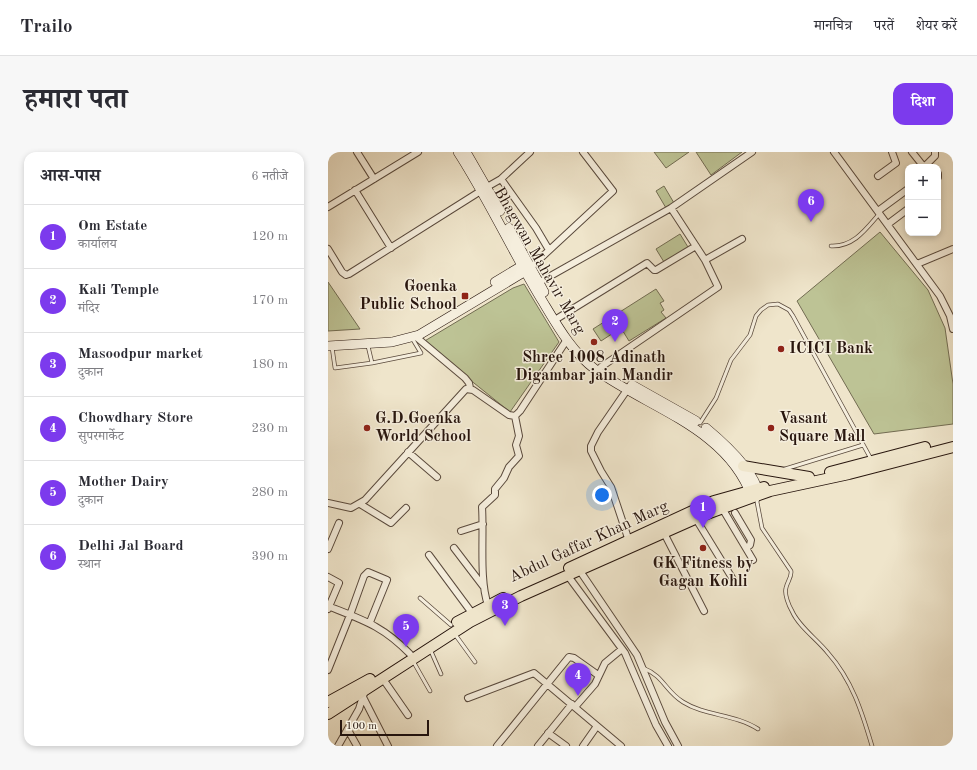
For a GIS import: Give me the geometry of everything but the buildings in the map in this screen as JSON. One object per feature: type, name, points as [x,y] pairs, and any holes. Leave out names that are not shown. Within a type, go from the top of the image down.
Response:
[{"type":"main road","name":"Abdul Gaffar Khan Marg","points":[[328,702],[364,690],[411,657],[429,648],[452,628],[521,596],[755,494],[809,477],[953,440]]},
{"type":"main road","name":"Abdul Gaffar Khan Marg","points":[[328,714],[472,613],[714,501],[850,474],[953,447]]},
{"type":"main road","points":[[743,466],[809,477]]},
{"type":"street","points":[[357,152],[374,179]]},
{"type":"street","points":[[328,207],[418,152]]},
{"type":"street","name":"Bhagwan Mahavir Marg","points":[[458,152],[484,189]]},
{"type":"street","name":"Bhagwan Mahavir Marg","points":[[466,152],[503,229],[526,267],[566,340],[584,360],[596,370],[689,424],[709,438],[735,467],[755,494]]},
{"type":"street","points":[[328,249],[342,272],[346,275],[502,179],[530,152]]},
{"type":"street","points":[[329,344],[367,344],[392,342],[414,337],[428,331],[526,267],[549,250],[613,190],[583,152]]},
{"type":"street","points":[[538,282],[671,208],[752,152]]},
{"type":"street","points":[[834,152],[940,296],[950,316],[953,329]]},
{"type":"street","points":[[878,176],[896,162],[892,152]]},
{"type":"street","points":[[912,152],[922,164]]},
{"type":"street","points":[[927,164],[935,156],[935,152]]},
{"type":"street","points":[[502,179],[536,228],[549,250]]},
{"type":"street","points":[[355,190],[391,248]]},
{"type":"street","points":[[879,212],[905,191]]},
{"type":"street","points":[[601,367],[717,289],[718,285],[705,260],[671,208]]},
{"type":"street","points":[[888,224],[905,211]]},
{"type":"street","points":[[705,260],[742,239]]},
{"type":"street","points":[[558,318],[648,263],[654,270],[656,270],[696,246]]},
{"type":"street","points":[[917,264],[953,249]]},
{"type":"street","points":[[329,344],[382,338],[411,332],[424,327],[526,267]]},
{"type":"street","name":"Bhagwan Mahavir Marg","points":[[526,267],[538,282],[558,318],[579,347],[601,367],[629,388],[700,423],[726,446],[743,466],[755,494]]},
{"type":"street","points":[[414,337],[465,378],[469,382],[470,388],[509,415],[515,416],[520,412],[566,340]]},
{"type":"street","points":[[328,503],[351,508],[360,504],[464,390],[470,388]]},
{"type":"street","points":[[629,388],[598,432],[591,446],[601,471],[611,487],[630,541]]},
{"type":"street","points":[[488,605],[483,587],[482,507],[495,494],[495,489],[504,478],[509,467],[519,456],[516,445],[519,436],[515,416]]},
{"type":"street","points":[[408,452],[437,477]]},
{"type":"street","points":[[360,504],[391,523],[406,508]]},
{"type":"street","points":[[722,508],[753,560]]},
{"type":"street","points":[[734,513],[751,540],[746,548]]},
{"type":"street","points":[[696,519],[734,581]]},
{"type":"street","points":[[328,549],[339,523]]},
{"type":"street","points":[[461,531],[483,524]]},
{"type":"street","points":[[664,533],[704,611]]},
{"type":"street","points":[[454,548],[483,587]]},
{"type":"street","points":[[429,555],[472,613]]},
{"type":"street","points":[[580,571],[632,646],[643,668],[670,733],[678,746]]},
{"type":"street","points":[[328,670],[366,572],[370,572],[387,580],[370,622]]},
{"type":"street","points":[[568,576],[622,649],[633,669],[662,737],[668,746]]},
{"type":"street","points":[[328,577],[339,583],[328,607],[370,622],[394,638],[411,657]]},
{"type":"street","points":[[538,746],[573,706],[595,684],[598,675],[608,659],[622,649]]},
{"type":"street","points":[[497,746],[570,656],[598,675]]},
{"type":"street","points":[[468,698],[530,674],[537,675],[621,746]]},
{"type":"street","points":[[383,678],[408,715]]},
{"type":"street","points":[[338,746],[348,730],[364,690]]},
{"type":"street","points":[[364,690],[388,746]]},
{"type":"street","points":[[583,746],[597,726]]},
{"type":"street","points":[[348,730],[357,746]]},
{"type":"street","points":[[662,737],[670,733]]},
{"type":"street","points":[[548,734],[566,746]]},
{"type":"lane","points":[[831,246],[842,246],[852,241],[879,212]]},
{"type":"lane","points":[[700,423],[716,398],[730,360],[750,335],[758,313],[768,305],[778,304],[789,310],[794,316],[872,461]]},
{"type":"lane","points":[[329,344],[335,368],[372,363],[421,353],[414,337]]},
{"type":"lane","points":[[367,344],[372,363]]},
{"type":"lane","points":[[776,472],[863,445]]},
{"type":"lane","points":[[755,494],[762,528],[791,571],[786,591],[791,611],[797,620],[828,652],[844,675],[861,708],[872,746]]},
{"type":"lane","points":[[420,598],[452,628],[475,662]]},
{"type":"lane","points":[[429,648],[441,674]]},
{"type":"lane","points":[[411,657],[430,691]]},
{"type":"lane","points":[[643,668],[657,675],[673,695],[688,705],[745,721],[758,729]]},
{"type":"green space","points":[[654,152],[689,152],[666,168]]},
{"type":"green space","points":[[696,152],[742,152],[711,175]]},
{"type":"green space","points":[[664,186],[674,203],[666,208],[656,191]]},
{"type":"green space","points":[[880,232],[928,290],[945,328],[953,384],[953,424],[874,434],[797,301]]},
{"type":"green space","points":[[680,234],[691,252],[667,267],[656,249]]},
{"type":"green space","points":[[328,282],[360,329],[328,331]]},
{"type":"green space","points":[[524,284],[559,342],[510,412],[423,342],[513,288]]},
{"type":"green space","points":[[656,289],[664,301],[660,303],[664,310],[661,312],[666,318],[629,341],[621,328],[601,341],[593,329]]},
{"type":"place","name":"Delhi Jal Board","points":[[811,222]]},
{"type":"place","name":"Goenka Public School","points":[[465,296]]},
{"type":"place","name":"Shree 1008 Adinath Digambar jain Mandir","points":[[594,342]]},
{"type":"place","name":"Kali Temple","points":[[615,342]]},
{"type":"place","name":"ICICI Bank","points":[[781,349]]},
{"type":"place","name":"G.D.Goenka World School","points":[[367,428]]},
{"type":"place","name":"Vasant Square Mall","points":[[771,428]]},
{"type":"place","name":"Om Estate","points":[[703,528]]},
{"type":"place","name":"GK Fitness by Gagan Kohli","points":[[703,548]]},
{"type":"place","name":"Masoodpur market","points":[[505,626]]},
{"type":"place","name":"Mother Dairy","points":[[406,647]]},
{"type":"place","name":"Chowdhary Store","points":[[578,696]]}]
